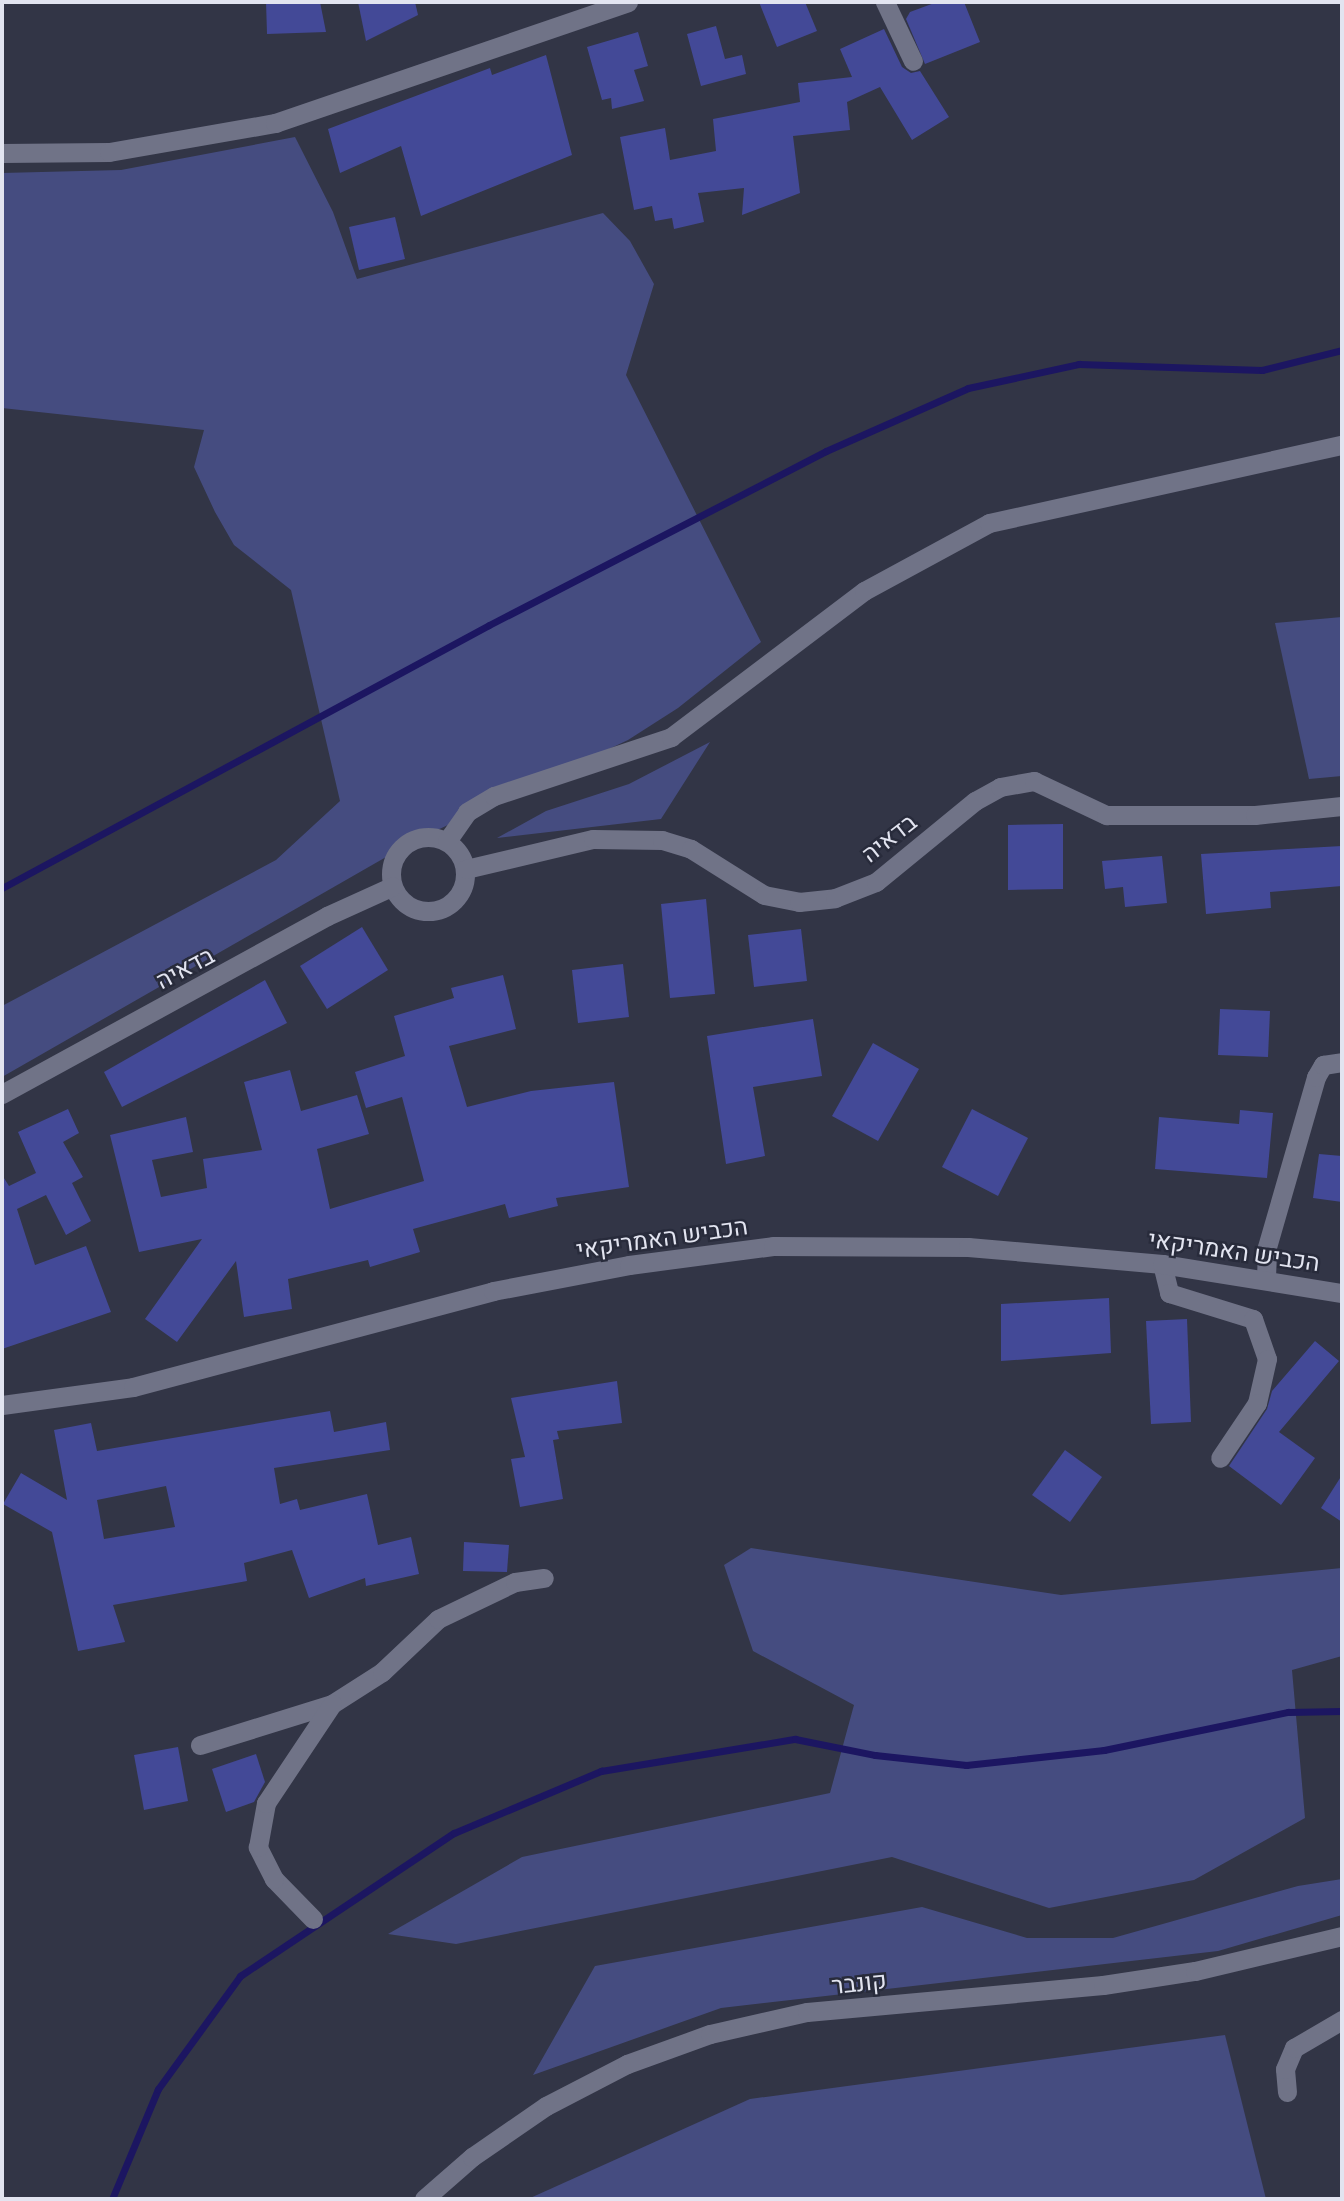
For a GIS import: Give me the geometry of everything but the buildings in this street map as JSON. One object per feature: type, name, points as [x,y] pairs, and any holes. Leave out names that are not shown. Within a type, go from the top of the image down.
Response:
[{"type":"street","points":[[2,153],[109,152],[275,123],[628,2]]},
{"type":"street","points":[[885,2],[913,61]]},
{"type":"street","points":[[447,841],[467,812],[494,796],[671,737],[864,591],[989,523],[1342,445]]},
{"type":"street","name":"בדאיה","points":[[466,869],[593,839],[662,840],[691,849],[764,895],[799,902],[835,898],[876,882],[975,801],[1000,787],[1034,781],[1106,815],[1255,815],[1342,806]]},
{"type":"street","points":[[428,836],[447,841],[460,853],[466,869],[463,886],[454,901],[432,911],[408,905],[393,886],[393,860],[404,845],[428,836]]},
{"type":"street","name":"בדאיה","points":[[2,1094],[327,916],[393,886]]},
{"type":"street","points":[[1266,1278],[1267,1247],[1316,1077],[1322,1065],[1342,1062]]},
{"type":"street","name":"הכביש האמריקאי","points":[[2,1405],[133,1387],[493,1290],[629,1265],[773,1246],[968,1247],[1162,1264],[1266,1278],[1342,1293]]},
{"type":"street","points":[[1162,1264],[1169,1293],[1253,1320],[1267,1359],[1257,1403],[1220,1458]]},
{"type":"street","points":[[200,1745],[332,1704],[383,1672],[438,1619],[515,1582],[544,1578]]},
{"type":"street","points":[[313,1919],[274,1879],[258,1847],[266,1803],[332,1704]]},
{"type":"street","name":"קונבר","points":[[425,2199],[472,2157],[546,2106],[627,2064],[710,2034],[807,2012],[1182,1973],[1342,1936]]},
{"type":"street","points":[[1287,2092],[1285,2069],[1294,2048],[1342,2020]]},
{"type":"shaded area","points":[[295,137],[333,212],[357,279],[603,213],[630,241],[654,284],[626,375],[761,642],[678,708],[628,740],[414,841],[2,1077],[2,1006],[276,860],[340,801],[291,590],[234,545],[215,512],[194,467],[204,430],[2,408],[2,173],[121,170]]},
{"type":"shaded area","points":[[1342,617],[1342,776],[1309,779],[1275,623]]},
{"type":"shaded area","points":[[710,742],[661,819],[497,838],[546,811],[629,784]]},
{"type":"shaded area","points":[[751,1548],[1061,1595],[1342,1568],[1342,1656],[1292,1670],[1305,1818],[1194,1880],[1049,1908],[892,1857],[456,1944],[388,1934],[522,1857],[830,1793],[854,1705],[753,1651],[724,1565]]},
{"type":"shaded area","points":[[1342,1879],[1342,1915],[1218,1951],[721,2008],[533,2075],[595,1966],[922,1907],[1027,1938],[1113,1938],[1298,1886]]},
{"type":"shaded area","points":[[1225,2035],[1266,2199],[528,2199],[750,2099]]},
{"type":"waterway","points":[[2,888],[489,625],[826,451],[968,388],[1079,364],[1262,370],[1342,350]]},
{"type":"waterway","points":[[112,2199],[158,2089],[240,1976],[454,1833],[601,1771],[795,1739],[875,1755],[966,1765],[1104,1750],[1288,1712],[1342,1711]]}]
